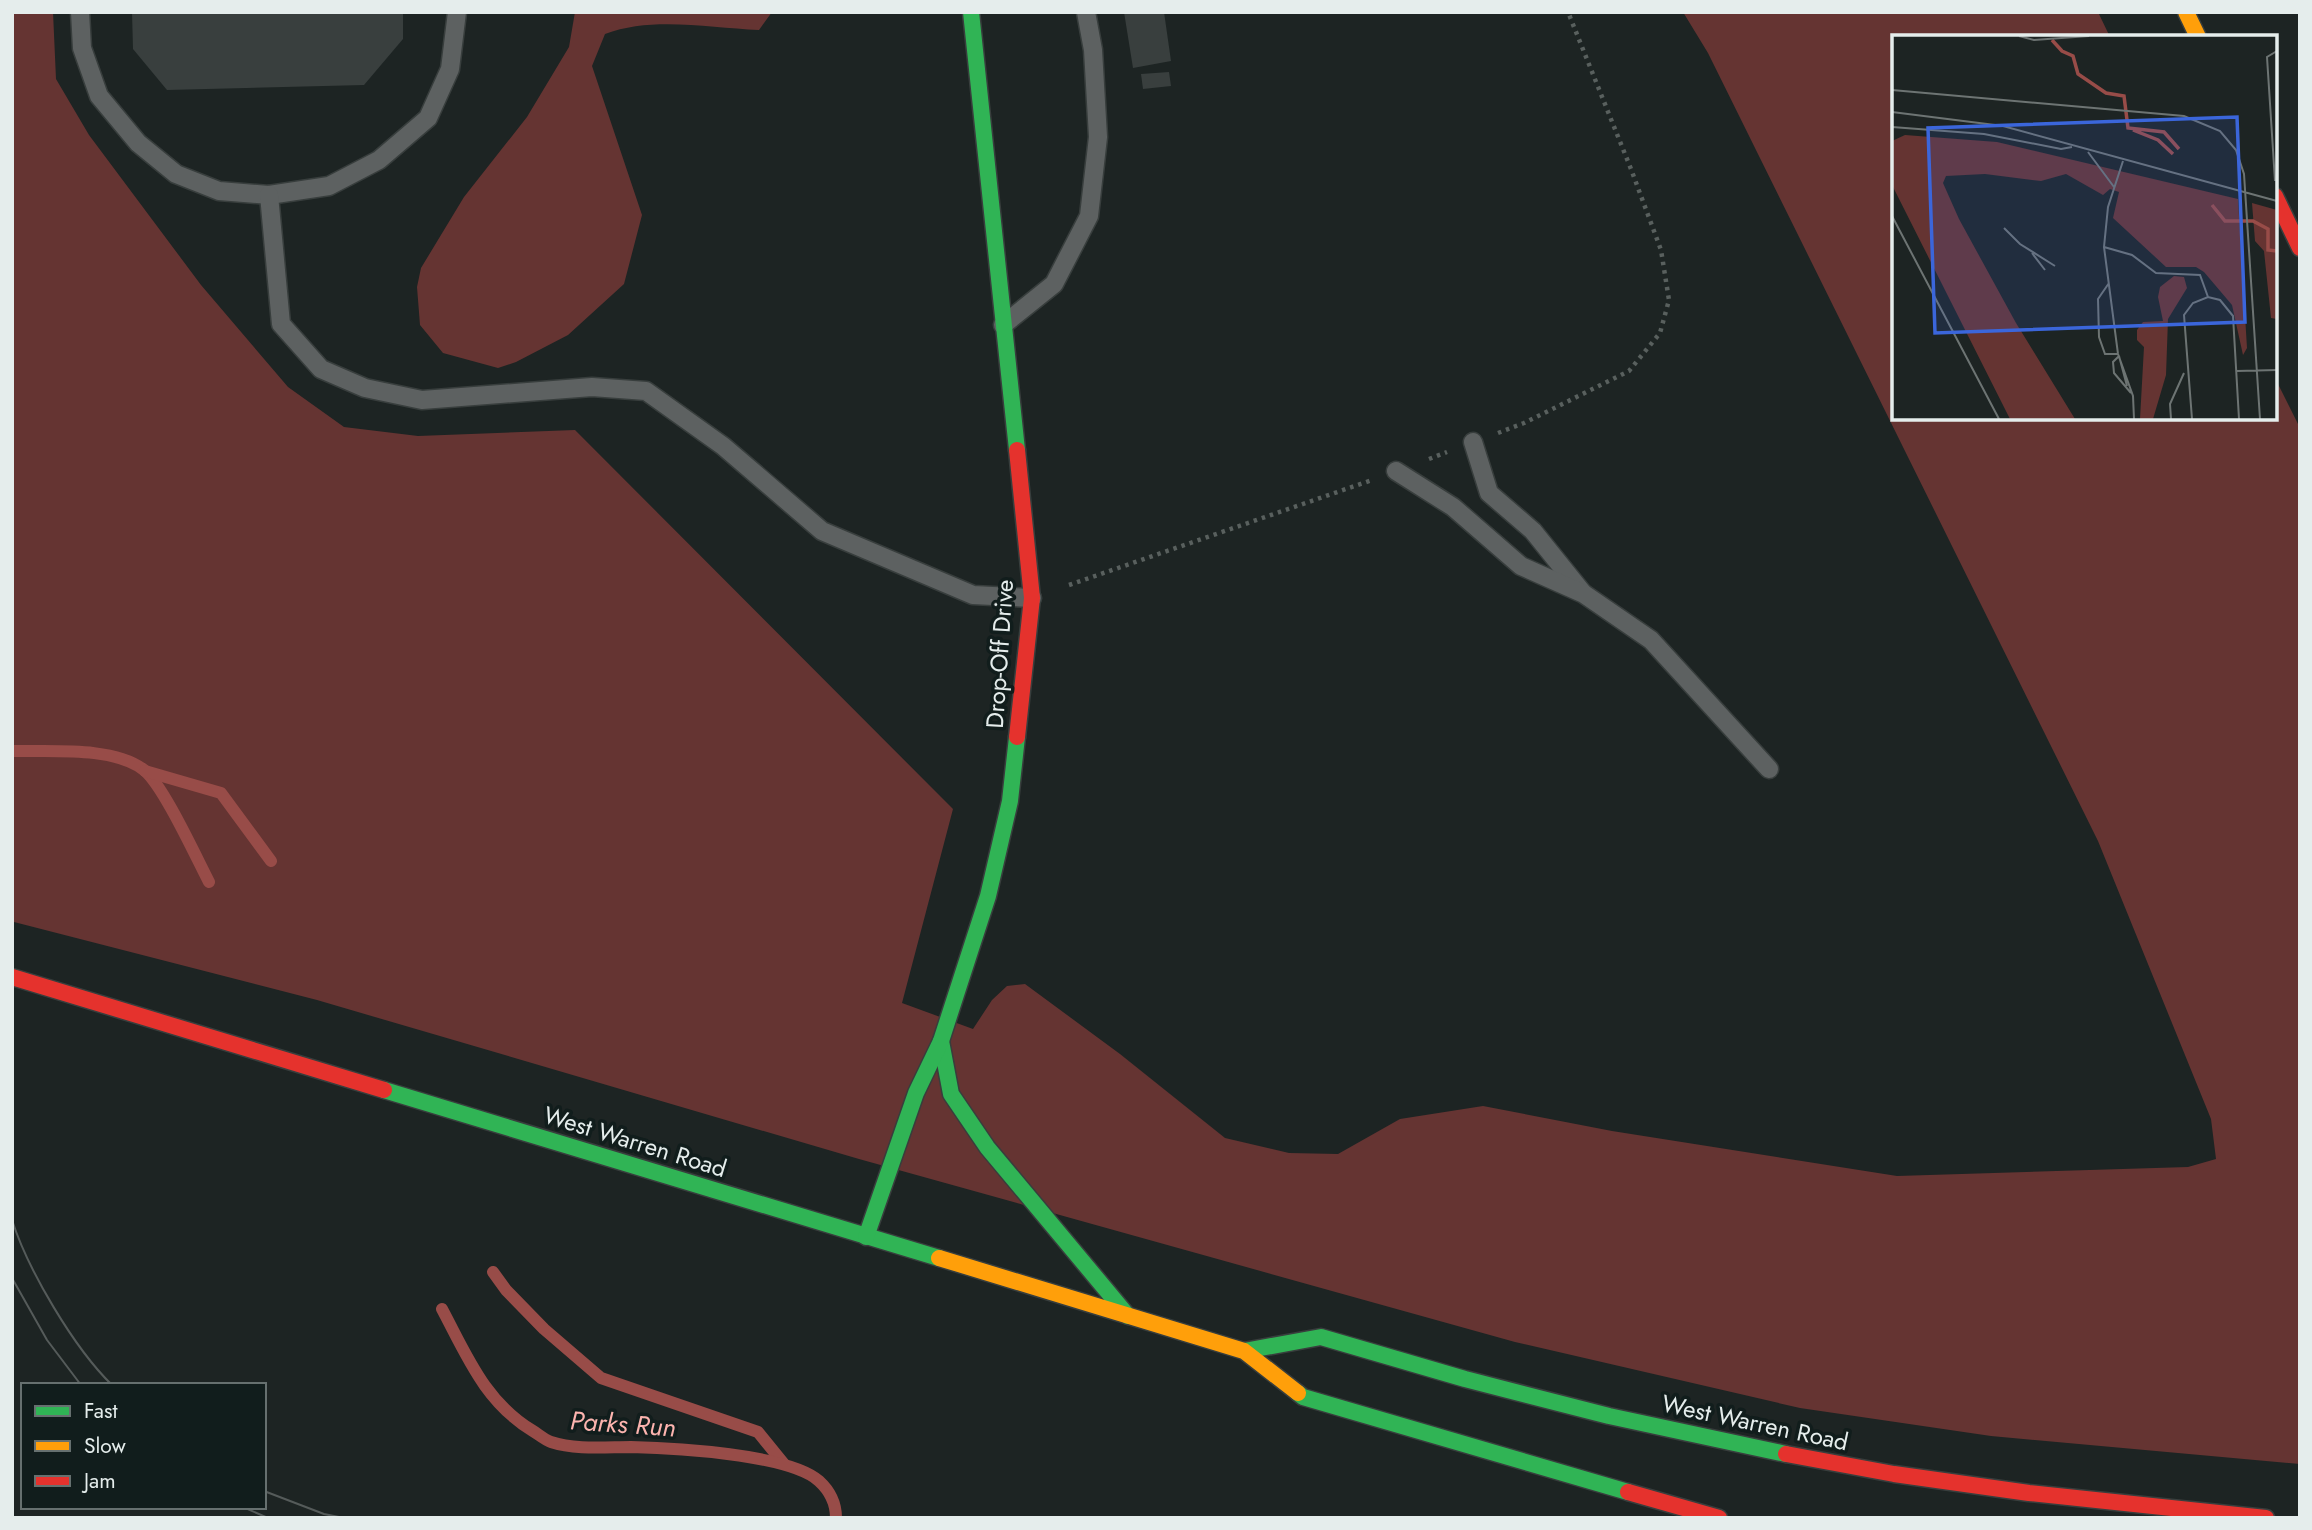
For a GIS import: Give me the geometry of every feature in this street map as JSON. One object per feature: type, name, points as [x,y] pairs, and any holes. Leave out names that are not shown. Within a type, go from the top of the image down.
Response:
[{"type":"main road","name":"Drop-Off Drive","points":[[866,1237],[916,1093],[941,1041],[988,896],[1010,801],[1032,598],[971,12]]},
{"type":"main road","points":[[2186,12],[2196,35]]},
{"type":"main road","points":[[2277,200],[2300,248]]},
{"type":"main road","name":"West Warren Road","points":[[12,977],[1244,1351],[1303,1397],[1719,1518]]},
{"type":"main road","points":[[941,1041],[951,1094],[958,1105],[987,1147],[1128,1316]]},
{"type":"main road","name":"West Warren Road","points":[[1244,1351],[1321,1337],[1465,1379],[1609,1416],[1761,1450],[1894,1474],[2029,1493],[2266,1518]]},
{"type":"lane","points":[[80,12],[82,48],[99,96],[138,143],[176,174],[219,191],[270,195],[329,186],[379,160],[428,118],[450,69],[457,12]]},
{"type":"lane","points":[[1003,325],[1054,284],[1089,215],[1098,137],[1093,50],[1086,12]]},
{"type":"lane","points":[[270,195],[281,324],[321,369],[365,388],[422,400],[592,387],[646,391],[723,446],[822,531],[973,595],[1032,598]]},
{"type":"lane","points":[[1474,442],[1489,493],[1533,531],[1584,594]]},
{"type":"lane","points":[[1396,471],[1453,507],[1521,566],[1584,594],[1651,640],[1769,769]]},
{"type":"path","points":[[1032,598],[1474,442],[1524,423],[1629,372],[1660,333],[1669,300],[1661,250],[1568,12]]},
{"type":"shaded area","points":[[12,12],[53,12],[56,79],[89,135],[201,285],[288,387],[344,427],[418,436],[575,430],[953,809],[902,1003],[973,1029],[992,1000],[1007,986],[1025,984],[1120,1054],[1225,1138],[1289,1153],[1338,1154],[1400,1119],[1483,1106],[1612,1131],[1897,1176],[2188,1167],[2216,1159],[2211,1119],[2098,841],[1708,53],[1683,12],[2098,12],[2109,35],[1892,35],[1892,420],[2277,420],[2277,382],[2300,428],[2300,1464],[1991,1436],[1800,1408],[1515,1342],[859,1159],[317,1000],[14,922]]},
{"type":"shaded area","points":[[575,12],[772,12],[759,30],[661,24],[605,34],[592,66],[642,215],[624,284],[568,335],[516,362],[498,368],[443,353],[420,325],[417,287],[421,268],[464,197],[527,117],[569,47]]},
{"type":"building","points":[[132,12],[403,12],[403,39],[364,85],[167,90],[133,49]]},
{"type":"building","points":[[1124,12],[1164,12],[1171,61],[1133,68]]},
{"type":"building","points":[[1169,72],[1171,86],[1143,89],[1141,74]]},
{"type":"waterway","name":"Parks Run","points":[[12,751],[99,754],[131,762],[144,770],[169,805],[209,882]]},
{"type":"waterway","name":"Parks Run","points":[[145,771],[221,793],[271,861]]},
{"type":"waterway","name":"Parks Run","points":[[493,1272],[506,1290],[544,1329],[601,1378],[758,1432],[784,1464]]},
{"type":"waterway","name":"Parks Run","points":[[442,1309],[469,1361],[490,1392],[516,1419],[546,1440],[580,1447],[701,1451],[783,1464],[804,1472],[823,1485],[834,1502],[836,1518]]},
{"type":"tram line","points":[[12,1220],[29,1262],[54,1307],[83,1351],[110,1383]]},
{"type":"tram line","points":[[12,1278],[47,1340],[79,1383]]},
{"type":"tram line","points":[[266,1492],[324,1514],[344,1518]]},
{"type":"tram line","points":[[248,1509],[268,1518]]},
{"type":"traffic: fast","points":[[971,12],[1017,450]]},
{"type":"traffic: fast","points":[[866,1237],[916,1093],[941,1041],[988,896],[1010,801],[1017,737]]},
{"type":"traffic: fast","points":[[941,1041],[951,1094],[987,1147],[1128,1316]]},
{"type":"traffic: fast","points":[[384,1090],[939,1258]]},
{"type":"traffic: fast","points":[[1244,1351],[1321,1337],[1465,1379],[1609,1416],[1786,1454]]},
{"type":"traffic: fast","points":[[1298,1393],[1303,1397],[1628,1492]]},
{"type":"traffic: slow","points":[[2186,12],[2197,35]]},
{"type":"traffic: slow","points":[[939,1258],[1244,1351],[1298,1393]]},
{"type":"traffic: jam","points":[[2277,200],[2300,248]]},
{"type":"traffic: jam","points":[[1017,450],[1032,598],[1017,737]]},
{"type":"traffic: jam","points":[[12,977],[384,1090]]},
{"type":"traffic: jam","points":[[1786,1454],[1894,1474],[2029,1493],[2266,1518]]},
{"type":"traffic: jam","points":[[1628,1492],[1719,1518]]}]
